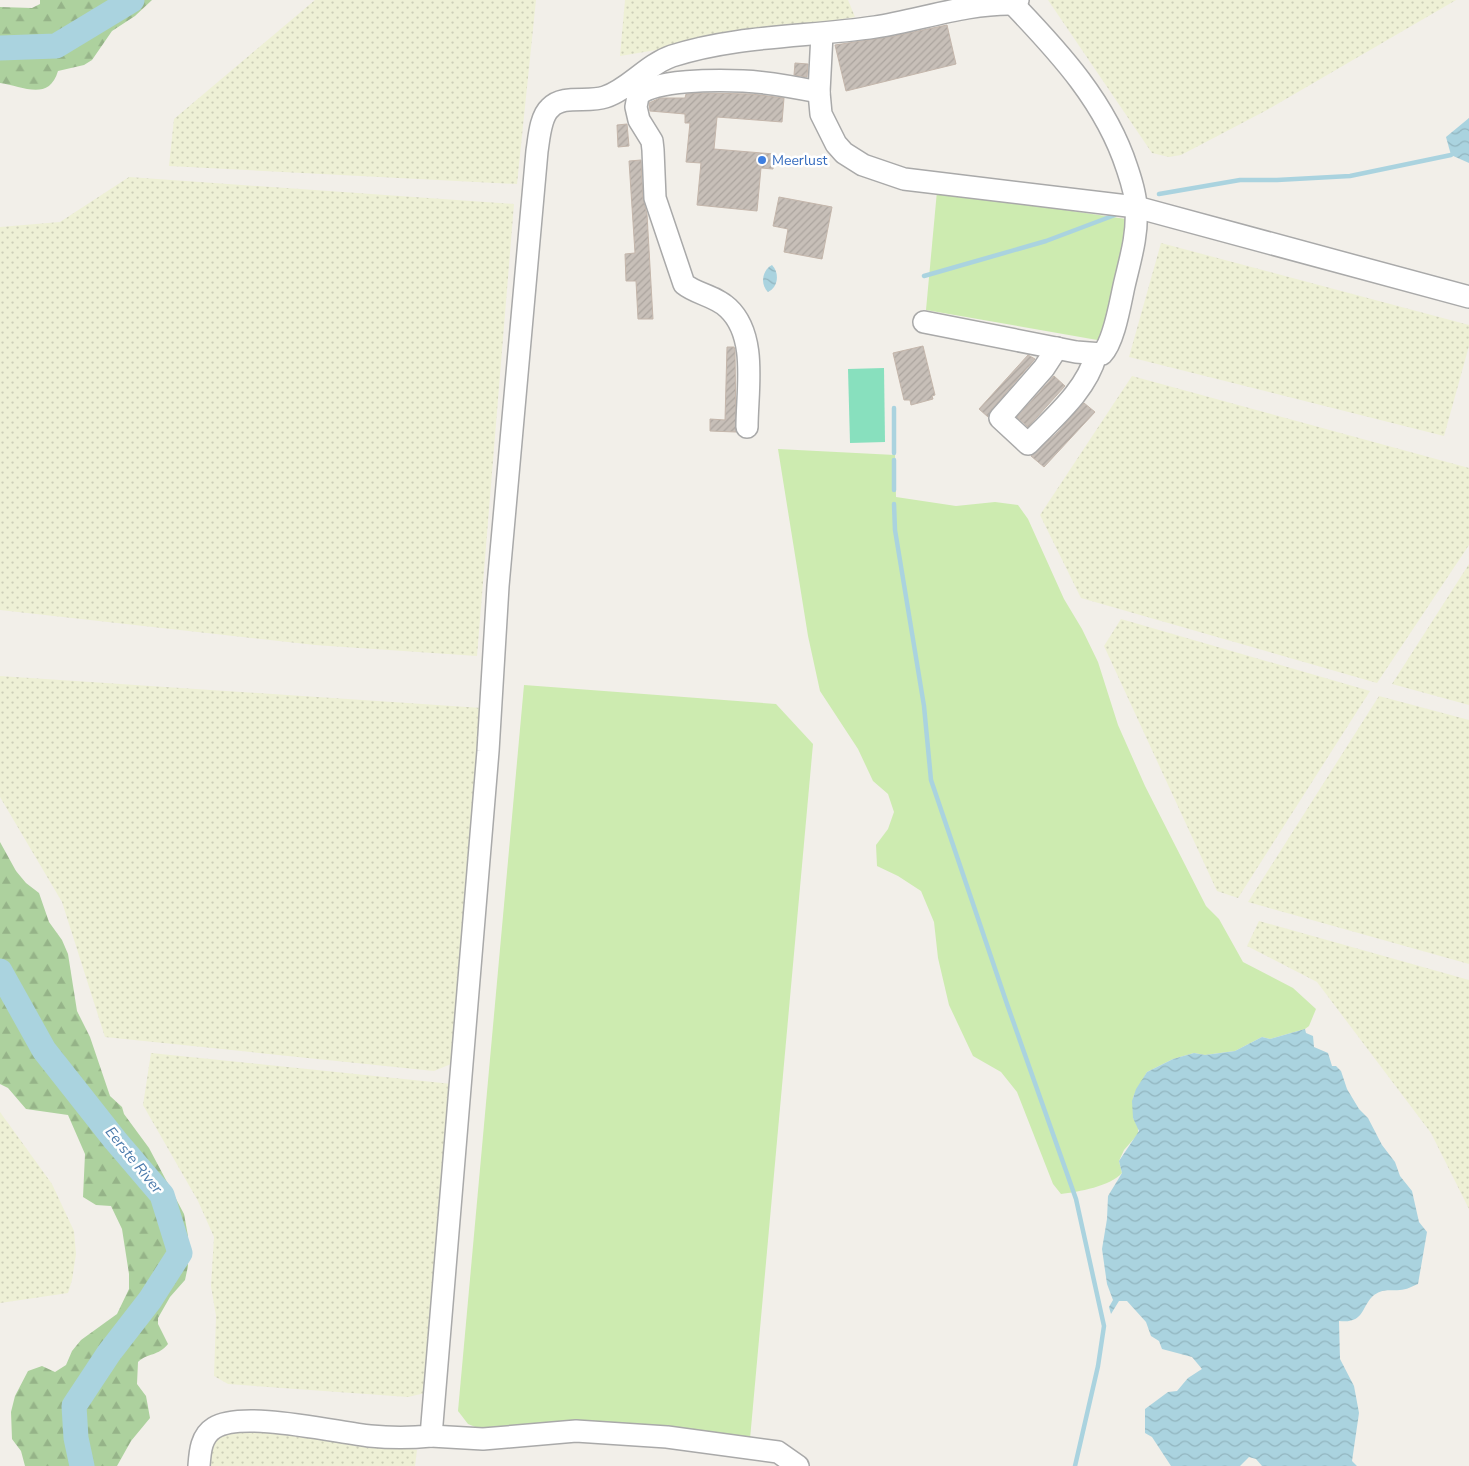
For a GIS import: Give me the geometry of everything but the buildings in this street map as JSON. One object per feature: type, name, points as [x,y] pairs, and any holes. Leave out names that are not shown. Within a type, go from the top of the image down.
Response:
[{"type":"street","points":[[431,1436],[486,781],[498,586],[537,151],[544,117],[550,108],[560,102],[604,98],[614,93],[653,64],[673,56],[756,39],[878,27],[962,10],[1016,2],[1078,78],[1108,120],[1119,144],[1136,207],[1136,239],[1119,306],[1106,351],[1096,355],[924,322]]},
{"type":"street","points":[[822,34],[819,92],[821,114],[829,135],[844,153],[863,165],[904,179],[1136,207],[1469,297]]},
{"type":"street","points":[[747,427],[748,353],[742,326],[728,307],[684,284],[677,269],[655,198],[652,141],[639,120],[636,107],[638,96],[648,87],[709,81],[743,81],[819,92]]},
{"type":"street","points":[[1057,348],[1044,368],[1000,418],[1028,444],[1074,395],[1091,373],[1096,355]]},
{"type":"street","points":[[199,1466],[201,1449],[206,1435],[222,1424],[236,1420],[274,1423],[370,1436],[431,1436],[483,1439],[576,1431],[667,1437],[778,1452],[798,1466]]},
{"type":"green space","points":[[40,0],[152,0],[135,16],[112,31],[92,60],[84,65],[58,71],[54,81],[48,86],[34,90],[0,83],[0,7],[32,8],[40,4]]},
{"type":"green space","points":[[315,0],[536,0],[517,184],[169,166],[174,119]]},
{"type":"green space","points":[[625,0],[848,0],[855,17],[620,56]]},
{"type":"green space","points":[[1048,0],[1456,0],[1267,110],[1181,155],[1169,157],[1152,153]]},
{"type":"green space","points":[[129,177],[514,204],[477,656],[315,645],[0,610],[0,227],[60,222]]},
{"type":"green space","points":[[937,191],[1126,219],[1132,225],[1103,341],[926,310]]},
{"type":"green space","points":[[1161,243],[1469,325],[1469,346],[1444,436],[1129,357]]},
{"type":"green space","points":[[884,368],[885,442],[850,443],[848,369]]},
{"type":"green space","points":[[1132,376],[1469,468],[1469,545],[1377,683],[1081,598],[1040,515]]},
{"type":"green space","points":[[778,449],[895,455],[896,497],[956,506],[995,502],[1018,505],[1028,519],[1064,599],[1082,629],[1098,662],[1118,725],[1145,786],[1206,906],[1219,919],[1243,962],[1293,988],[1316,1009],[1309,1026],[1305,1029],[1270,1039],[1262,1037],[1235,1051],[1205,1055],[1194,1053],[1173,1059],[1147,1072],[1133,1097],[1133,1118],[1138,1126],[1138,1134],[1124,1150],[1119,1161],[1122,1173],[1117,1178],[1102,1185],[1061,1194],[1053,1184],[1017,1092],[1001,1072],[973,1056],[949,1005],[938,958],[934,922],[921,891],[898,876],[877,866],[876,845],[888,829],[894,812],[888,794],[873,781],[858,749],[820,691],[808,636]]},
{"type":"green space","points":[[1469,564],[1469,705],[1392,684]]},
{"type":"green space","points":[[1121,619],[1370,691],[1238,898],[1217,891],[1104,646]]},
{"type":"green space","points":[[0,676],[482,708],[463,962],[451,1064],[434,1071],[105,1037],[62,902],[0,797]]},
{"type":"green space","points":[[524,685],[776,704],[813,744],[750,1439],[485,1431],[468,1424],[458,1411]]},
{"type":"green space","points":[[1379,696],[1469,720],[1469,964],[1248,902]]},
{"type":"green space","points":[[0,842],[16,871],[26,883],[39,893],[49,922],[62,940],[68,954],[77,1011],[90,1037],[110,1096],[122,1107],[124,1114],[149,1148],[184,1214],[188,1236],[188,1266],[185,1280],[170,1297],[158,1318],[158,1324],[168,1344],[161,1351],[138,1362],[137,1384],[146,1396],[150,1418],[131,1441],[117,1466],[25,1466],[21,1451],[12,1439],[11,1412],[15,1396],[28,1371],[42,1366],[55,1372],[66,1365],[72,1351],[81,1340],[117,1314],[129,1289],[129,1274],[122,1229],[111,1206],[96,1205],[83,1197],[85,1154],[68,1115],[26,1109],[8,1088],[0,1084]]},
{"type":"green space","points":[[1259,921],[1469,980],[1469,1209],[1431,1133],[1317,982],[1247,946]]},
{"type":"green space","points":[[151,1053],[452,1084],[425,1393],[408,1397],[228,1384],[214,1376],[216,1316],[211,1286],[214,1237],[198,1201],[143,1105]]},
{"type":"green space","points":[[0,1112],[52,1184],[74,1231],[76,1254],[68,1293],[0,1303]]},
{"type":"green space","points":[[243,1429],[417,1450],[415,1466],[205,1466],[206,1453],[223,1434]]},
{"type":"water","points":[[1469,118],[1469,163],[1451,155],[1446,137]]},
{"type":"water","points":[[772,265],[775,268],[777,280],[774,287],[768,292],[765,289],[763,278],[766,270]]},
{"type":"water","points":[[1305,1029],[1306,1033],[1313,1036],[1314,1047],[1328,1053],[1332,1066],[1336,1066],[1341,1071],[1347,1089],[1359,1109],[1368,1118],[1382,1145],[1395,1162],[1400,1176],[1412,1191],[1419,1222],[1427,1232],[1418,1284],[1405,1289],[1378,1293],[1370,1299],[1354,1320],[1339,1321],[1340,1359],[1354,1386],[1359,1413],[1352,1461],[1357,1466],[1262,1466],[1256,1459],[1249,1457],[1240,1466],[1171,1466],[1152,1437],[1145,1433],[1145,1409],[1168,1392],[1177,1391],[1188,1378],[1202,1369],[1192,1357],[1162,1349],[1159,1341],[1151,1336],[1146,1322],[1127,1301],[1119,1301],[1111,1314],[1109,1307],[1113,1300],[1107,1284],[1102,1249],[1107,1219],[1108,1196],[1122,1173],[1119,1161],[1139,1131],[1133,1118],[1132,1101],[1136,1089],[1147,1072],[1173,1059],[1194,1053],[1205,1055],[1235,1051],[1262,1037],[1270,1039]]},
{"type":"waterway","name":"Eerste River","points":[[0,48],[56,46],[132,0]]},
{"type":"waterway","points":[[1159,194],[1240,180],[1350,176],[1451,155]]},
{"type":"waterway","points":[[924,276],[1046,241],[1115,215]]},
{"type":"waterway","points":[[894,408],[894,453]]},
{"type":"waterway","points":[[894,460],[894,490]]},
{"type":"waterway","points":[[894,504],[895,530],[924,706],[931,780],[1076,1199],[1104,1326],[1098,1366],[1075,1466]]},
{"type":"waterway","name":"Eerste River","points":[[0,971],[44,1050],[115,1140],[162,1195],[180,1253],[150,1300],[109,1353],[74,1406],[76,1438],[82,1466]]},
{"type":"place","name":"Meerlust","points":[[762,160]]}]
